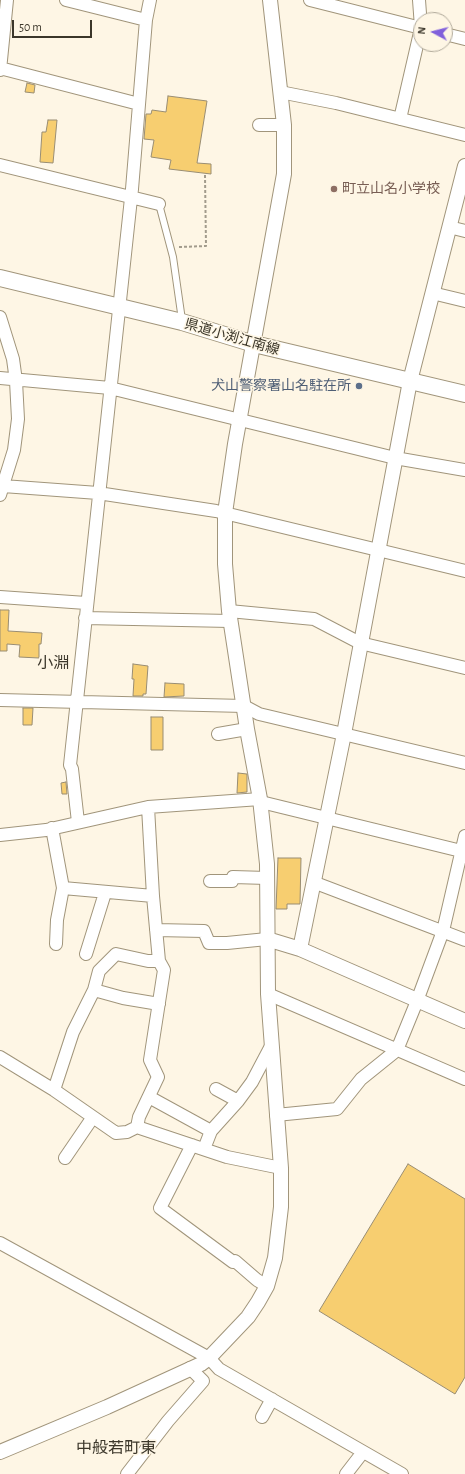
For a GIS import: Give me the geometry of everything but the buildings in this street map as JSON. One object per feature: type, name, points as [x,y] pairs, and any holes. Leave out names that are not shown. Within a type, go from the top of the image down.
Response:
[{"type":"main road","name":"県道小渕江南線","points":[[0,278],[182,322],[254,344],[465,394]]},
{"type":"street","points":[[8,0],[0,69],[139,104]]},
{"type":"street","points":[[66,0],[146,20]]},
{"type":"street","points":[[78,822],[72,769],[70,765],[86,602],[131,196],[146,20],[150,0]]},
{"type":"street","points":[[0,1452],[107,1407],[209,1358],[248,1317],[267,1286],[275,1258],[279,1235],[281,1207],[281,1168],[268,994],[268,878],[261,801],[247,729],[230,616],[225,564],[225,513],[240,419],[284,174],[284,125],[270,0]]},
{"type":"street","points":[[310,0],[413,26]]},
{"type":"street","points":[[419,0],[420,12]]},
{"type":"street","points":[[453,36],[465,39]]},
{"type":"street","points":[[400,118],[415,52]]},
{"type":"street","points":[[280,92],[400,118],[465,135]]},
{"type":"street","points":[[260,125],[284,125]]},
{"type":"street","points":[[0,165],[159,204]]},
{"type":"street","points":[[300,950],[344,734],[410,381],[465,166]]},
{"type":"street","points":[[449,227],[465,231]]},
{"type":"street","points":[[432,293],[465,301]]},
{"type":"street","points":[[0,317],[13,359],[18,419],[14,450],[2,491],[98,493],[225,513],[465,571]]},
{"type":"street","points":[[0,378],[16,381],[110,388],[395,458],[465,470]]},
{"type":"street","points":[[0,597],[86,602]]},
{"type":"street","points":[[85,618],[230,616],[314,619],[360,643],[465,668]]},
{"type":"street","points":[[0,700],[244,706],[259,714],[465,764]]},
{"type":"street","points":[[218,734],[247,729]]},
{"type":"street","points":[[0,835],[52,828],[148,807],[261,801],[463,851]]},
{"type":"street","points":[[0,1057],[54,1090],[116,1133],[127,1132],[137,1127],[158,1077],[150,1060],[164,970],[159,961],[153,896],[148,807]]},
{"type":"street","points":[[52,828],[63,888],[57,920],[56,944]]},
{"type":"street","points":[[276,1115],[337,1109],[360,1079],[397,1050],[443,931],[463,851],[465,836]]},
{"type":"street","points":[[210,881],[232,881],[233,877],[268,878]]},
{"type":"street","points":[[313,882],[465,940]]},
{"type":"street","points":[[63,888],[105,893],[153,896]]},
{"type":"street","points":[[86,954],[105,893]]},
{"type":"street","points":[[156,930],[204,931],[209,943],[228,944],[267,939],[300,950],[465,1022]]},
{"type":"street","points":[[54,1090],[73,1032],[94,990],[99,971],[116,954],[148,961],[159,961]]},
{"type":"street","points":[[94,990],[123,998],[159,1004]]},
{"type":"street","points":[[268,994],[465,1079]]},
{"type":"street","points":[[204,1149],[210,1131],[238,1102],[252,1082],[271,1046]]},
{"type":"street","points":[[216,1089],[238,1102]]},
{"type":"street","points":[[149,1097],[210,1131]]},
{"type":"street","points":[[64,1158],[92,1117]]},
{"type":"street","points":[[137,1127],[227,1157],[281,1168]]},
{"type":"street","points":[[192,1145],[160,1208],[233,1262],[235,1261],[257,1280],[267,1286]]},
{"type":"street","points":[[0,1243],[209,1358],[219,1369],[402,1474]]},
{"type":"street","points":[[127,1474],[168,1421],[203,1381],[190,1368]]},
{"type":"street","points":[[262,1417],[272,1399]]},
{"type":"street","points":[[346,1474],[362,1452]]},
{"type":"lane","points":[[159,204],[173,257],[182,322]]},
{"type":"path","points":[[170,247],[206,246],[205,175]]},
{"type":"place","name":"町立山名小学校","points":[[334,189]]},
{"type":"place","name":"犬山警察署山名駐在所","points":[[359,386]]},
{"type":"district","name":"小淵","points":[[53,663]]},
{"type":"district","name":"中般若町東","points":[[116,1448]]}]
